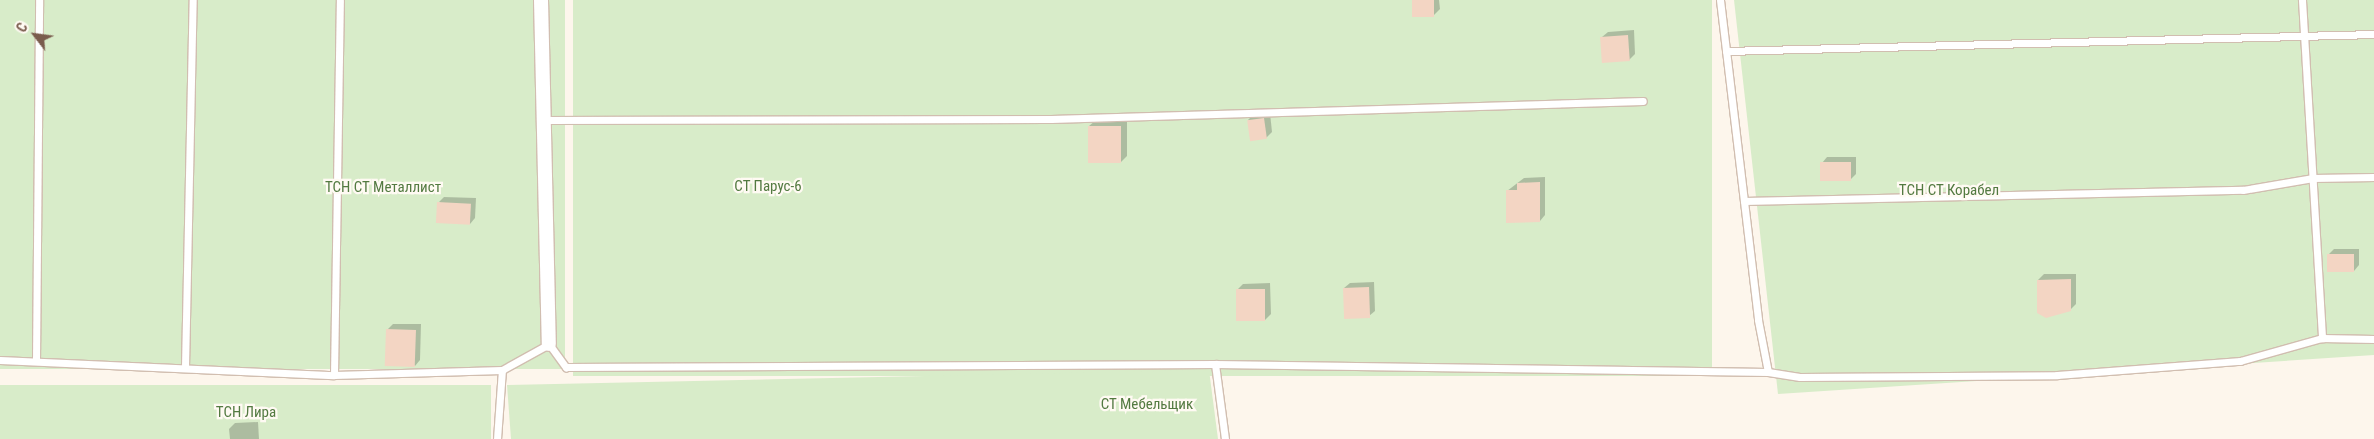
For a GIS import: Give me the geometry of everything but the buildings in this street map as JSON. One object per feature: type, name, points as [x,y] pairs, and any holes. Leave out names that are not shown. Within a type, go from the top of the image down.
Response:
[{"type":"street","points":[[541,0],[549,344]]},
{"type":"lane","points":[[36,361],[39,0]]},
{"type":"lane","points":[[185,367],[193,0]]},
{"type":"lane","points":[[334,375],[340,0]]},
{"type":"lane","points":[[1720,0],[1758,320],[1768,372]]},
{"type":"lane","points":[[2302,0],[2322,338]]},
{"type":"lane","points":[[1726,51],[2374,34]]},
{"type":"lane","points":[[544,120],[1051,119],[1643,101]]},
{"type":"lane","points":[[1744,201],[2243,190],[2313,178],[2374,178]]},
{"type":"lane","points":[[0,360],[334,375],[502,370],[549,344],[566,367],[1215,364],[1768,372],[1809,377],[2058,375],[2240,361],[2322,338],[2374,339]]},
{"type":"lane","points":[[1215,364],[1225,439]]},
{"type":"lane","points":[[497,439],[502,370]]},
{"type":"green space","name":"ТСН СТ Металлист","points":[[0,0],[565,0],[565,369],[0,369]]},
{"type":"green space","name":"СТ Парус-6","points":[[573,0],[1712,0],[1712,376],[573,376]]},
{"type":"green space","name":"ТСН СТ Корабел","points":[[1734,0],[2374,0],[2374,355],[1778,394]]},
{"type":"green space","name":"СТ Мебельщик","points":[[1209,370],[1218,439],[511,439],[507,385]]},
{"type":"green space","name":"ТСН Лира","points":[[0,385],[491,385],[491,439],[0,439]]}]
